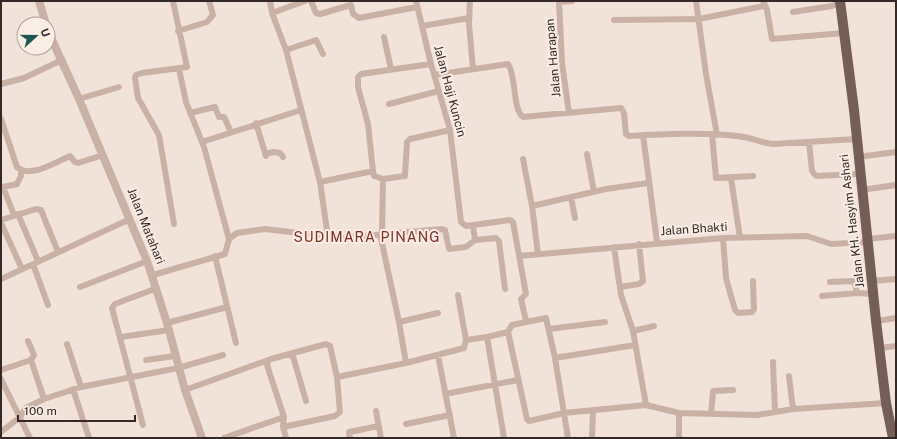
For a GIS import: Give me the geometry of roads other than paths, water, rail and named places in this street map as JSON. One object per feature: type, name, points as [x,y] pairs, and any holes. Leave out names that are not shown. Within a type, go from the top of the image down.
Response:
[{"type":"main road","name":"Jalan KH. Hasyim Ashari","points":[[840,2],[886,403],[894,438]]},
{"type":"street","points":[[39,1],[44,16]]},
{"type":"street","points":[[173,1],[178,31],[187,67],[142,73],[136,75],[135,78],[138,98],[159,135],[174,224]]},
{"type":"street","points":[[178,31],[208,22],[213,15],[209,1]]},
{"type":"street","points":[[270,1],[272,13],[286,50],[320,182],[328,237]]},
{"type":"street","points":[[272,13],[305,1]]},
{"type":"street","points":[[311,1],[316,13],[320,14],[353,3],[353,14],[359,18],[416,4]]},
{"type":"street","points":[[470,1],[469,18],[472,69]]},
{"type":"street","points":[[559,2],[572,1]]},
{"type":"street","points":[[696,1],[715,134],[715,176],[718,180],[753,176]]},
{"type":"street","name":"Jalan Harapan","points":[[559,2],[562,63],[569,113]]},
{"type":"street","points":[[793,12],[832,6],[840,2]]},
{"type":"street","points":[[614,20],[699,19],[763,3],[767,10],[772,38],[774,40],[844,33]]},
{"type":"street","name":"Jalan Haji Kuncin","points":[[416,4],[450,130],[461,222],[464,226],[473,226]]},
{"type":"street","points":[[422,26],[469,18]]},
{"type":"street","points":[[384,37],[390,69]]},
{"type":"street","points":[[286,50],[316,40],[322,54]]},
{"type":"street","name":"Jalan Matahari","points":[[56,48],[103,155],[153,276],[168,326],[178,368],[202,438]]},
{"type":"street","points":[[1,84],[24,78],[62,60]]},
{"type":"street","points":[[431,64],[361,74],[357,80],[368,124],[375,178],[383,179],[406,175],[407,142],[410,139],[450,130]]},
{"type":"street","points":[[434,75],[508,64],[513,71],[518,110],[523,117],[621,108],[624,113],[627,136],[715,134],[744,137],[773,144],[856,139]]},
{"type":"street","points":[[153,276],[225,254],[229,238],[202,142],[190,113],[184,93],[179,69]]},
{"type":"street","points":[[79,99],[119,87]]},
{"type":"street","points":[[389,104],[439,91]]},
{"type":"street","points":[[190,113],[215,107],[219,117],[224,117],[231,132]]},
{"type":"street","points":[[202,142],[301,110]]},
{"type":"street","points":[[1,119],[21,176],[17,184],[3,187],[36,263],[48,305]]},
{"type":"street","points":[[256,124],[266,155],[274,152],[280,153],[283,158]]},
{"type":"street","points":[[643,135],[648,183],[657,242]]},
{"type":"street","points":[[809,142],[812,171],[816,176],[860,174]]},
{"type":"street","points":[[858,157],[896,152]]},
{"type":"street","points":[[587,154],[594,192]]},
{"type":"street","points":[[20,170],[31,171],[70,156],[75,162],[78,163],[103,155]]},
{"type":"street","points":[[523,159],[532,206],[538,254]]},
{"type":"street","points":[[320,182],[373,171]]},
{"type":"street","points":[[731,178],[740,238]]},
{"type":"street","points":[[383,179],[381,234],[400,322],[406,363]]},
{"type":"street","points":[[532,206],[621,186],[648,183]]},
{"type":"street","points":[[861,190],[896,185]]},
{"type":"street","points":[[570,197],[575,218]]},
{"type":"street","points":[[22,270],[1,222],[16,215],[36,209],[41,210],[58,252]]},
{"type":"street","points":[[1,279],[130,219]]},
{"type":"street","points":[[476,240],[473,226],[512,220],[526,294],[521,299],[526,321]]},
{"type":"street","points":[[229,238],[237,233],[265,229],[284,230],[341,238],[442,229],[446,230],[448,249],[466,247],[476,240],[498,239],[505,289]]},
{"type":"street","name":"Jalan Bhakti","points":[[519,256],[657,242],[723,238],[807,236],[831,244],[868,241],[896,236]]},
{"type":"street","points":[[723,238],[726,278],[735,310],[738,313],[752,312],[754,310],[753,280]]},
{"type":"street","points":[[620,287],[643,282],[639,244]]},
{"type":"street","points":[[614,247],[622,301],[633,331],[646,405]]},
{"type":"street","points":[[215,256],[236,343]]},
{"type":"street","points":[[80,287],[147,261]]},
{"type":"street","points":[[872,281],[896,279]]},
{"type":"street","points":[[830,282],[854,282],[857,293]]},
{"type":"street","points":[[143,425],[113,305],[156,288]]},
{"type":"street","points":[[822,296],[857,293],[874,294]]},
{"type":"street","points":[[337,377],[406,363],[464,348],[466,340],[458,295]]},
{"type":"street","points":[[121,337],[168,326],[227,307]]},
{"type":"street","points":[[400,322],[438,313]]},
{"type":"street","points":[[568,438],[564,414],[555,358],[546,318],[512,325],[508,332],[524,408],[529,421],[564,414],[592,410],[646,405],[679,413],[757,415],[793,409],[886,403]]},
{"type":"street","points":[[876,321],[896,318]]},
{"type":"street","points":[[549,329],[605,322]]},
{"type":"street","points":[[633,331],[654,326]]},
{"type":"street","points":[[466,340],[487,338],[508,332]]},
{"type":"street","points":[[487,338],[504,438]]},
{"type":"street","points":[[1,370],[31,360],[34,355],[28,341]]},
{"type":"street","points":[[67,344],[81,387]]},
{"type":"street","points":[[185,390],[268,361],[326,344],[330,346],[337,377],[340,412],[338,414],[283,427]]},
{"type":"street","points":[[555,358],[635,345]]},
{"type":"street","points":[[880,348],[896,346]]},
{"type":"street","points":[[292,354],[306,402]]},
{"type":"street","points":[[1,432],[20,417],[26,408],[44,399],[81,387],[178,368],[223,355]]},
{"type":"street","points":[[438,355],[454,438]]},
{"type":"street","points":[[146,360],[175,356]]},
{"type":"street","points":[[31,360],[44,399]]},
{"type":"street","points":[[268,361],[267,365],[284,417],[283,427],[286,438]]},
{"type":"street","points":[[773,362],[775,412]]},
{"type":"street","points":[[790,376],[793,409]]},
{"type":"street","points":[[1,379],[30,438]]},
{"type":"street","points":[[445,394],[518,380]]},
{"type":"street","points":[[73,389],[88,438]]},
{"type":"street","points":[[712,414],[713,391],[733,390]]},
{"type":"street","points":[[592,410],[592,438]]},
{"type":"street","points":[[376,411],[381,438]]},
{"type":"street","points":[[679,413],[679,438]]},
{"type":"street","points":[[406,424],[450,415]]},
{"type":"street","points":[[224,438],[284,417]]},
{"type":"street","points":[[350,438],[349,432],[379,426]]},
{"type":"district","name":"SUDIMARA PINANG","points":[[367,237]]}]
